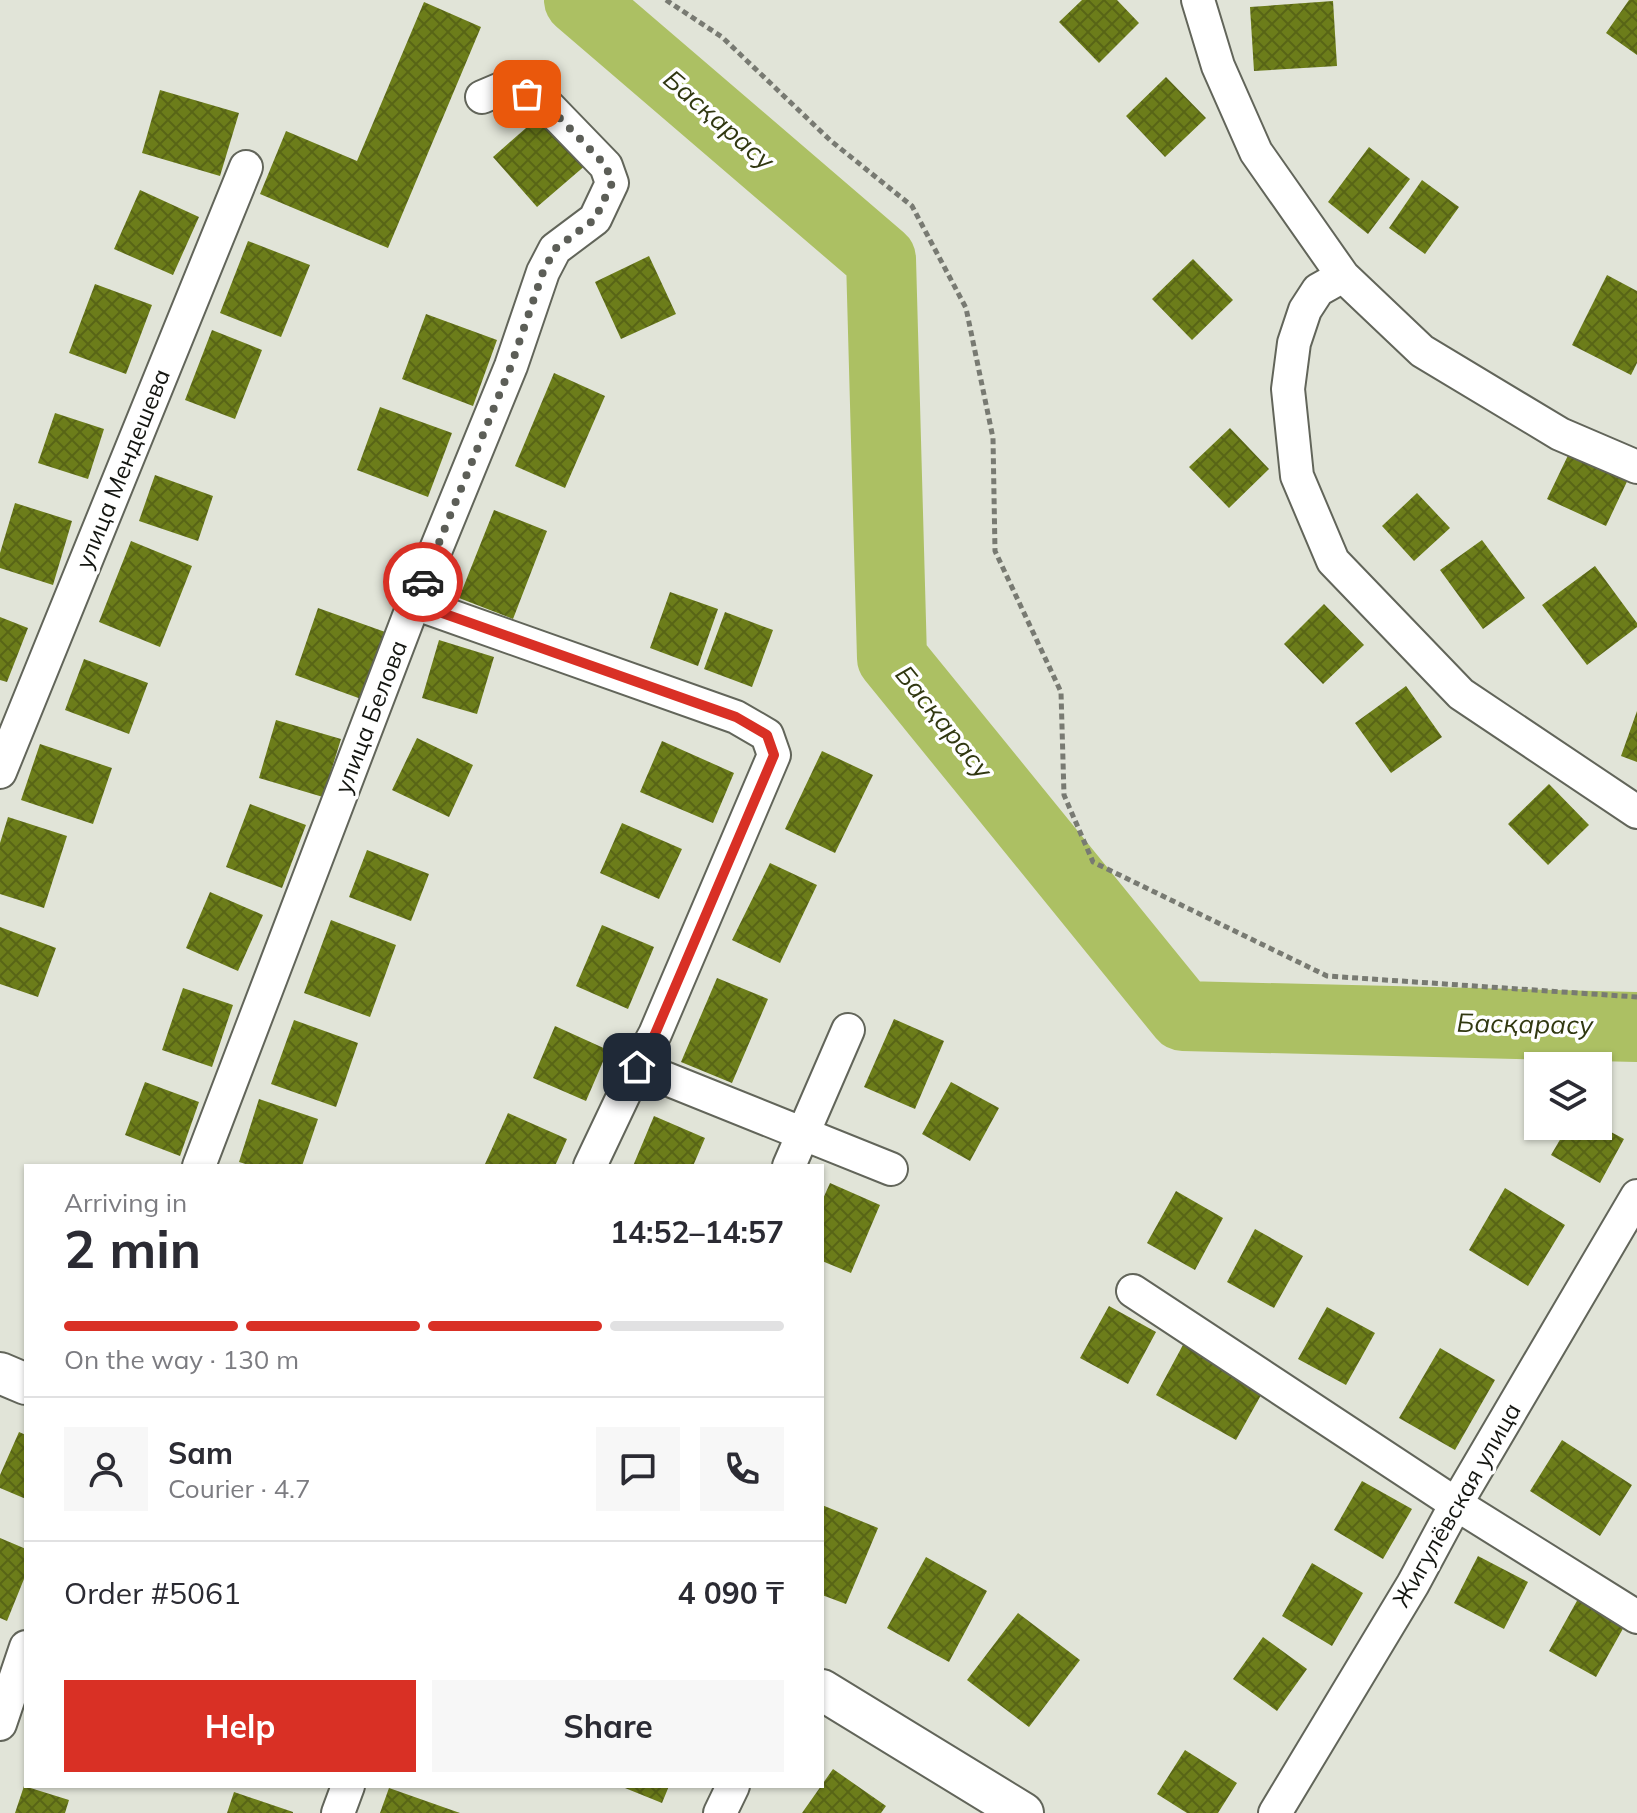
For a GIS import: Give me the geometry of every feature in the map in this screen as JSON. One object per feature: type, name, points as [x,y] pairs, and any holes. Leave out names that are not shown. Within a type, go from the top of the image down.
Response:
[{"type":"street","points":[[1198,0],[1218,66],[1256,152],[1343,276],[1422,351],[1560,434],[1637,467]]},
{"type":"street","name":"улица Белова","points":[[200,1164],[414,603],[511,366],[543,272],[555,249],[595,219],[612,183],[606,166],[545,103],[508,86],[482,97]]},
{"type":"street","name":"улица Мендешева","points":[[0,772],[246,167]]},
{"type":"street","points":[[1343,276],[1318,290],[1305,310],[1294,343],[1288,389],[1297,476],[1333,561],[1461,694],[1637,812]]},
{"type":"street","points":[[414,603],[736,717],[767,735],[774,755],[655,1034],[591,1164]]},
{"type":"street","points":[[790,1164],[848,1030]]},
{"type":"street","points":[[637,1067],[891,1169]]},
{"type":"street","name":"Жигулёвская улица","points":[[1275,1813],[1413,1584],[1456,1504],[1637,1196]]},
{"type":"street","points":[[1133,1291],[1456,1504],[1637,1617]]},
{"type":"street","points":[[0,1373],[24,1383]]},
{"type":"street","points":[[0,1724],[24,1653]]},
{"type":"street","points":[[824,1691],[1023,1813]]},
{"type":"street","points":[[338,1813],[347,1788]]},
{"type":"street","points":[[720,1813],[732,1788]]},
{"type":"path","points":[[666,0],[722,37],[831,141],[912,206],[966,308],[993,438],[995,551],[1061,692],[1064,795],[1093,862],[1327,976],[1637,997]]},
{"type":"building","points":[[1082,0],[1117,0],[1139,23],[1099,63],[1059,22]]},
{"type":"building","points":[[1629,0],[1637,0],[1637,55],[1606,33]]},
{"type":"building","points":[[1333,1],[1337,66],[1254,71],[1250,7]]},
{"type":"building","points":[[424,2],[481,27],[388,248],[260,194],[286,131],[357,161]]},
{"type":"building","points":[[1166,77],[1206,118],[1165,157],[1126,116]]},
{"type":"building","points":[[160,90],[239,113],[220,176],[142,153]]},
{"type":"building","points":[[542,114],[587,164],[537,207],[493,157]]},
{"type":"building","points":[[1369,147],[1410,179],[1368,234],[1328,202]]},
{"type":"building","points":[[1422,180],[1459,207],[1425,254],[1389,228]]},
{"type":"building","points":[[140,190],[199,217],[173,275],[114,249]]},
{"type":"building","points":[[248,241],[310,265],[281,337],[220,313]]},
{"type":"building","points":[[649,256],[676,314],[621,339],[595,282]]},
{"type":"building","points":[[1193,259],[1233,300],[1192,340],[1152,299]]},
{"type":"building","points":[[1607,275],[1637,291],[1637,363],[1631,375],[1572,345]]},
{"type":"building","points":[[95,284],[152,305],[126,374],[69,353]]},
{"type":"building","points":[[426,314],[497,340],[473,406],[402,379]]},
{"type":"building","points":[[212,330],[262,350],[235,419],[185,400]]},
{"type":"building","points":[[554,373],[605,396],[565,488],[515,466]]},
{"type":"building","points":[[380,407],[452,433],[428,497],[357,470]]},
{"type":"building","points":[[55,413],[104,429],[88,479],[38,463]]},
{"type":"building","points":[[1230,428],[1269,469],[1229,508],[1189,467]]},
{"type":"building","points":[[1574,443],[1632,471],[1606,526],[1547,499]]},
{"type":"building","points":[[155,475],[213,496],[198,541],[139,521]]},
{"type":"building","points":[[1417,493],[1450,528],[1414,561],[1382,526]]},
{"type":"building","points":[[15,503],[72,521],[53,585],[0,568],[0,553]]},
{"type":"building","points":[[494,510],[547,531],[513,619],[459,598]]},
{"type":"building","points":[[1482,540],[1525,598],[1483,629],[1440,570]]},
{"type":"building","points":[[131,541],[192,566],[160,647],[99,622]]},
{"type":"building","points":[[1595,566],[1637,627],[1587,665],[1542,605]]},
{"type":"building","points":[[670,592],[718,609],[698,666],[650,648]]},
{"type":"building","points":[[1324,604],[1364,645],[1323,684],[1284,644]]},
{"type":"building","points":[[318,608],[388,633],[364,700],[295,675]]},
{"type":"building","points":[[725,612],[773,630],[752,687],[704,669]]},
{"type":"building","points":[[0,617],[28,628],[7,682],[0,680]]},
{"type":"building","points":[[439,640],[494,657],[477,714],[422,698]]},
{"type":"building","points":[[84,659],[148,683],[129,734],[65,710]]},
{"type":"building","points":[[1406,686],[1442,737],[1391,773],[1355,723]]},
{"type":"building","points":[[1637,711],[1637,762],[1621,756]]},
{"type":"building","points":[[276,720],[341,739],[323,797],[259,778]]},
{"type":"building","points":[[417,738],[473,765],[449,817],[392,790]]},
{"type":"building","points":[[662,741],[734,773],[713,823],[640,792]]},
{"type":"building","points":[[40,744],[112,768],[93,824],[21,800]]},
{"type":"building","points":[[822,751],[873,775],[835,853],[785,829]]},
{"type":"building","points":[[1549,784],[1589,825],[1548,865],[1508,824]]},
{"type":"building","points":[[250,804],[306,825],[282,888],[226,867]]},
{"type":"building","points":[[8,817],[67,836],[44,908],[0,894],[0,843]]},
{"type":"building","points":[[622,823],[682,849],[659,899],[600,873]]},
{"type":"building","points":[[367,850],[429,874],[411,921],[349,897]]},
{"type":"building","points":[[770,863],[817,885],[780,963],[732,940]]},
{"type":"building","points":[[210,892],[263,915],[238,971],[186,948]]},
{"type":"building","points":[[331,920],[396,945],[370,1017],[304,993]]},
{"type":"building","points":[[602,925],[654,947],[628,1009],[576,986]]},
{"type":"building","points":[[0,927],[56,948],[38,997],[0,984]]},
{"type":"building","points":[[717,978],[768,999],[732,1083],[681,1062]]},
{"type":"building","points":[[183,988],[233,1005],[212,1067],[162,1050]]},
{"type":"building","points":[[894,1019],[944,1041],[915,1109],[864,1087]]},
{"type":"building","points":[[294,1020],[358,1043],[336,1107],[271,1084]]},
{"type":"building","points":[[555,1026],[608,1050],[586,1101],[533,1078]]},
{"type":"building","points":[[145,1082],[199,1102],[180,1156],[125,1135]]},
{"type":"building","points":[[951,1082],[999,1108],[970,1161],[922,1134]]},
{"type":"building","points":[[259,1099],[318,1119],[303,1164],[239,1162]]},
{"type":"building","points":[[508,1113],[567,1139],[556,1164],[485,1164]]},
{"type":"building","points":[[654,1116],[705,1138],[694,1164],[634,1164]]},
{"type":"building","points":[[1612,1133],[1624,1139],[1600,1183],[1551,1155],[1560,1140],[1612,1140]]},
{"type":"building","points":[[830,1183],[880,1205],[851,1273],[824,1262],[824,1196]]},
{"type":"building","points":[[1505,1188],[1565,1225],[1528,1286],[1469,1250]]},
{"type":"building","points":[[1176,1191],[1223,1218],[1195,1270],[1147,1243]]},
{"type":"building","points":[[1255,1229],[1303,1256],[1274,1308],[1227,1282]]},
{"type":"building","points":[[1109,1306],[1156,1332],[1128,1384],[1080,1358]]},
{"type":"building","points":[[1327,1307],[1375,1333],[1346,1385],[1298,1359]]},
{"type":"building","points":[[1184,1343],[1265,1388],[1236,1440],[1156,1395]]},
{"type":"building","points":[[1440,1348],[1495,1380],[1455,1450],[1399,1418]]},
{"type":"building","points":[[19,1432],[24,1434],[24,1498],[0,1488],[0,1475]]},
{"type":"building","points":[[1562,1440],[1632,1485],[1600,1536],[1530,1491]]},
{"type":"building","points":[[1362,1481],[1412,1509],[1383,1559],[1334,1530]]},
{"type":"building","points":[[824,1506],[878,1528],[846,1604],[824,1596]]},
{"type":"building","points":[[0,1538],[24,1548],[24,1579],[7,1621],[0,1618]]},
{"type":"building","points":[[1478,1556],[1528,1582],[1504,1629],[1454,1603]]},
{"type":"building","points":[[926,1557],[987,1591],[949,1662],[887,1628]]},
{"type":"building","points":[[1312,1563],[1363,1593],[1332,1646],[1282,1616]]},
{"type":"building","points":[[1578,1599],[1625,1625],[1596,1677],[1549,1651]]},
{"type":"building","points":[[1018,1613],[1080,1660],[1029,1727],[967,1680]]},
{"type":"building","points":[[1263,1637],[1307,1669],[1277,1711],[1233,1679]]},
{"type":"building","points":[[1185,1750],[1237,1783],[1218,1813],[1187,1813],[1157,1794]]},
{"type":"building","points":[[833,1769],[886,1806],[881,1813],[802,1813],[820,1788],[824,1788],[824,1782]]},
{"type":"building","points":[[24,1786],[69,1800],[65,1813],[15,1813]]},
{"type":"building","points":[[389,1788],[460,1813],[380,1813]]},
{"type":"building","points":[[625,1788],[668,1788],[662,1803]]},
{"type":"building","points":[[234,1792],[293,1812],[293,1813],[227,1813]]},
{"type":"waterway","name":"Басқарасу","points":[[579,0],[881,259],[892,658],[1183,1016],[1637,1027]]},
{"type":"way so far","points":[[423,582],[511,366],[543,272],[555,249],[595,219],[612,183],[606,166],[586,145],[545,103],[527,94]]},
{"type":"route","points":[[423,582],[414,603],[736,717],[767,735],[774,755],[655,1034],[637,1067]]}]
